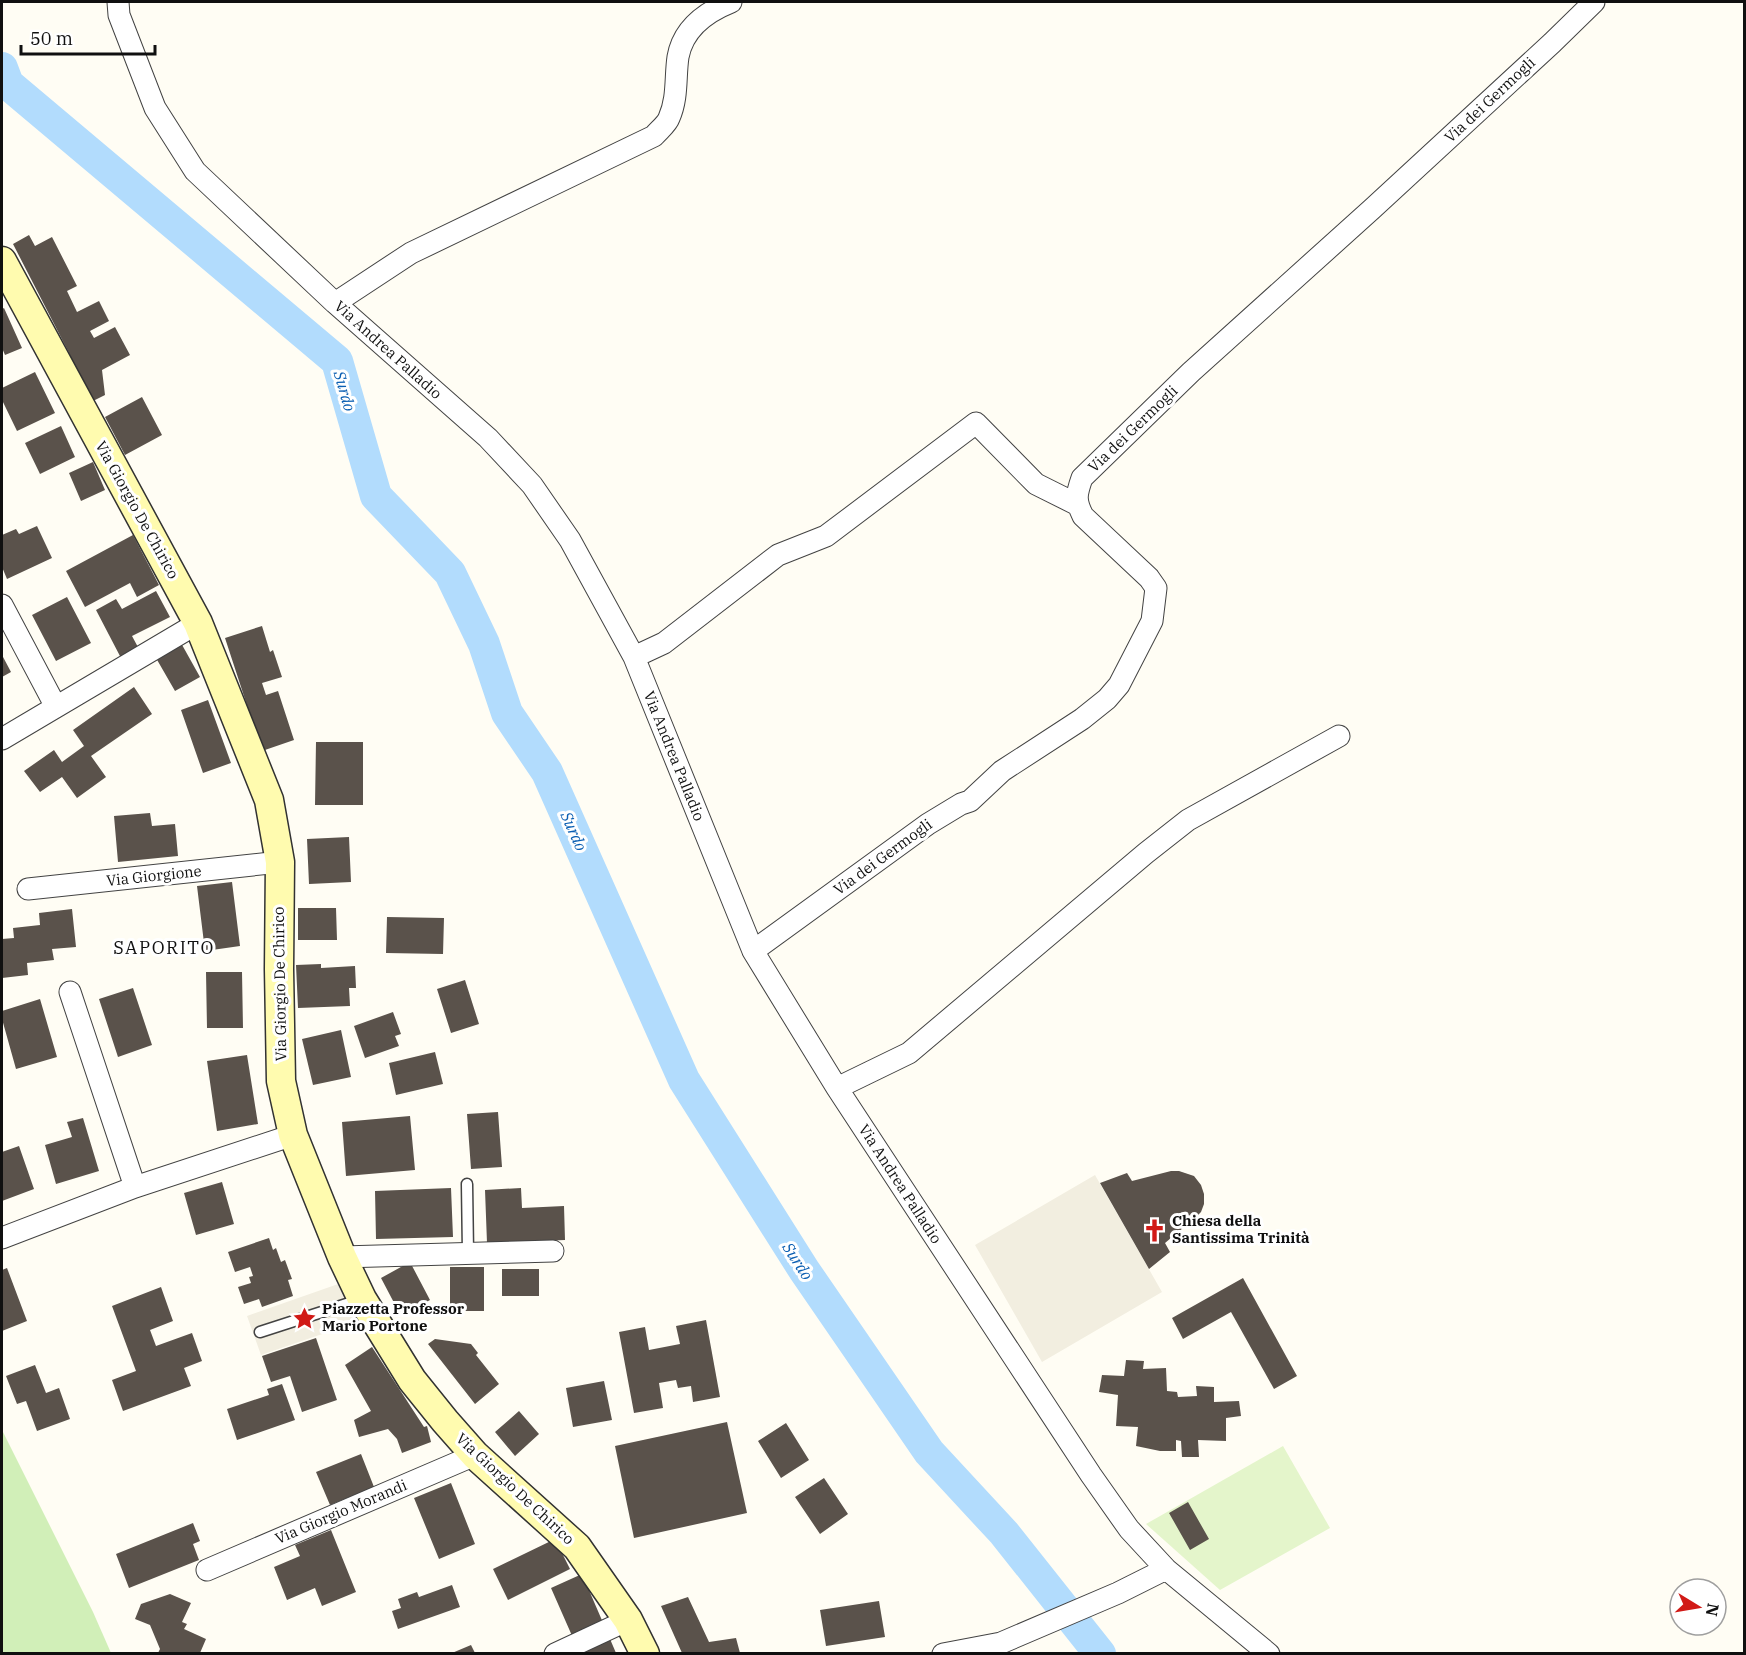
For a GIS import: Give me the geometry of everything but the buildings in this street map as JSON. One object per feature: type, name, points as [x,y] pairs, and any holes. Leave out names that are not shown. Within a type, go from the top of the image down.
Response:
[{"type":"main road","name":"Via Giorgio De Chirico","points":[[5,276],[198,623],[269,800],[280,862],[281,1081],[293,1135],[342,1257],[362,1299],[412,1380],[475,1455],[577,1547],[628,1620],[645,1653]]},
{"type":"street","name":"Via Andrea Palladio","points":[[118,2],[119,15],[154,108],[195,171],[335,303],[488,438],[532,485],[570,540],[634,657],[753,951],[837,1088],[1091,1475],[1129,1529],[1166,1569],[1269,1653]]},
{"type":"street","points":[[335,303],[411,253],[654,136],[669,120],[676,95],[678,57],[682,42],[693,26],[717,8],[731,2]]},
{"type":"street","name":"Via dei Germogli","points":[[753,951],[928,824],[970,801],[1002,771],[1082,719],[1119,686],[1152,621],[1156,588],[1149,578],[1083,516],[1076,495],[1082,478],[1191,372],[1372,209],[1594,2]]},
{"type":"street","points":[[634,657],[664,643],[778,555],[826,536],[976,423],[1036,484],[1078,506]]},
{"type":"street","points":[[2,605],[56,707]]},
{"type":"street","points":[[2,739],[198,623]]},
{"type":"street","points":[[837,1088],[909,1053],[1188,820],[1339,736]]},
{"type":"street","name":"Via Giorgione","points":[[28,889],[280,862]]},
{"type":"street","points":[[70,992],[135,1187]]},
{"type":"street","points":[[2,1238],[135,1187],[293,1135]]},
{"type":"street","points":[[342,1257],[553,1251]]},
{"type":"street","name":"Via Giorgio Morandi","points":[[207,1570],[475,1455]]},
{"type":"street","points":[[943,1653],[1001,1642],[1118,1593],[1166,1569]]},
{"type":"street","points":[[555,1653],[628,1620]]},
{"type":"lane","points":[[467,1184],[468,1253]]},
{"type":"lane","points":[[260,1332],[362,1299]]},
{"type":"green space","points":[[2,1430],[93,1612],[111,1653],[2,1653]]},
{"type":"green space","points":[[1283,1446],[1330,1528],[1220,1590],[1146,1524]]},
{"type":"shaded area","points":[[1095,1175],[1162,1292],[1042,1362],[975,1245]]},
{"type":"shaded area","name":"Piazzetta Professor Mario Portone","points":[[341,1283],[363,1320],[261,1355],[247,1316]]},
{"type":"waterway","name":"Surdo","points":[[2,68],[8,84],[337,361],[376,496],[450,573],[484,644],[507,713],[547,772],[684,1080],[804,1270],[929,1452],[1004,1533],[1100,1654]]},
{"type":"place","name":"Chiesa della Santissima Trinità","points":[[1154,1230]]},
{"type":"place","name":"Piazzetta Professor Mario Portone","points":[[304,1318]]},
{"type":"district","name":"SAPORITO","points":[[164,948]]}]
